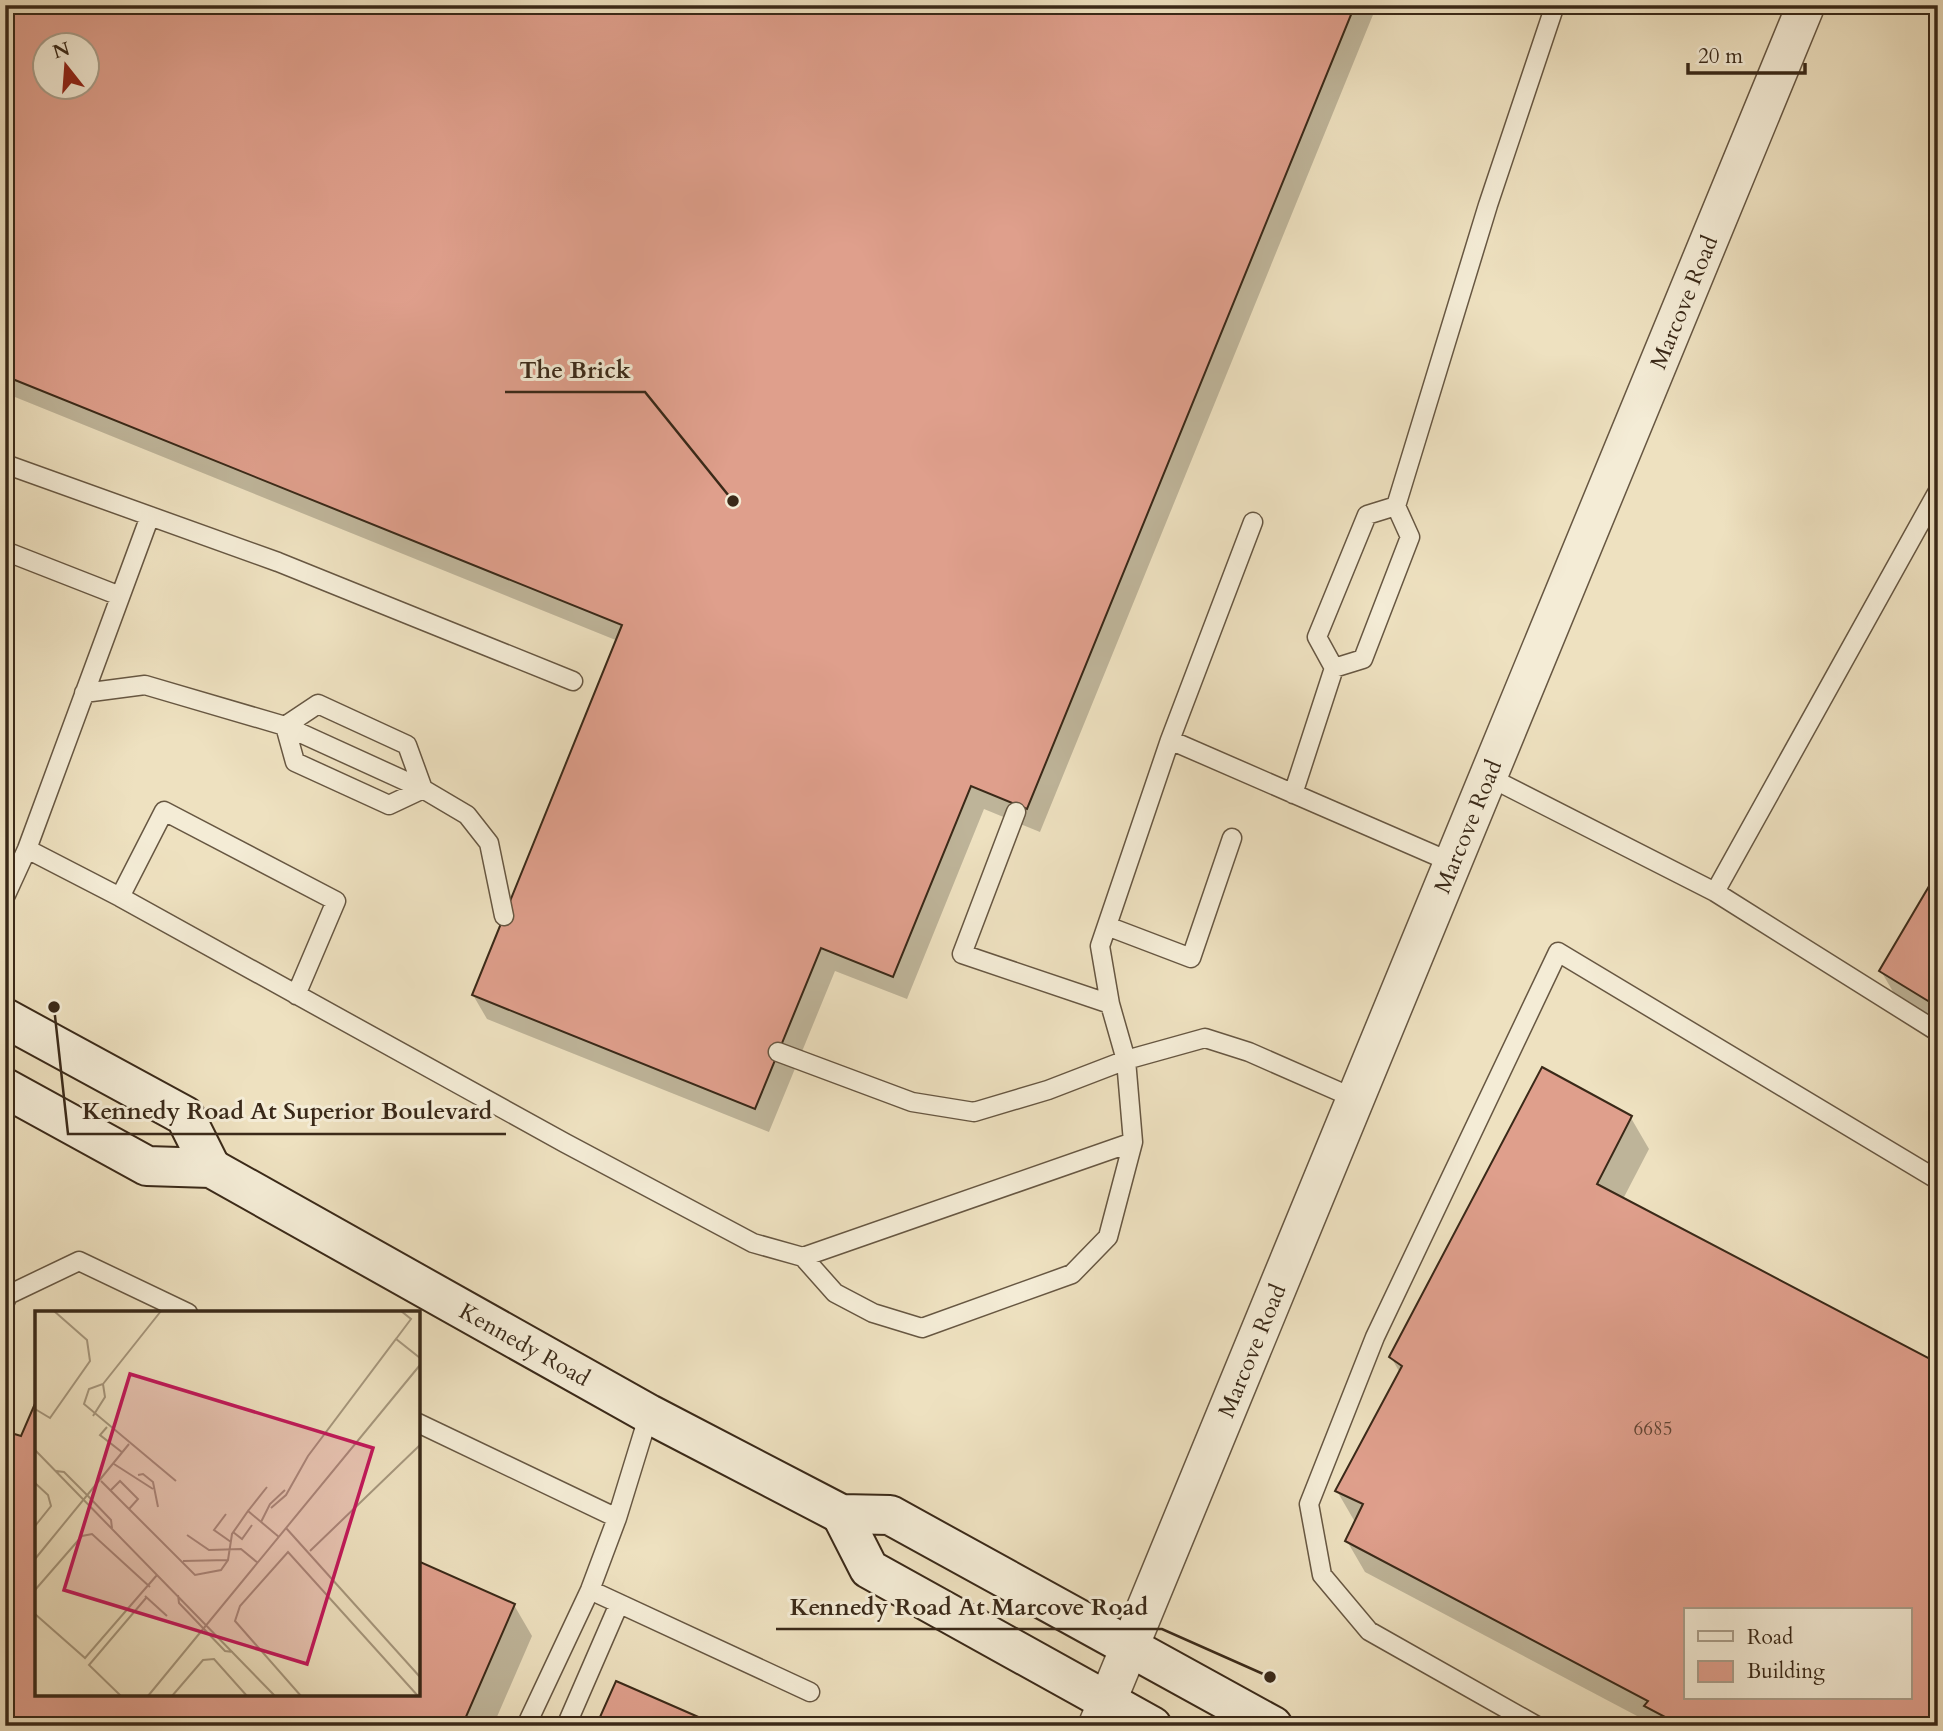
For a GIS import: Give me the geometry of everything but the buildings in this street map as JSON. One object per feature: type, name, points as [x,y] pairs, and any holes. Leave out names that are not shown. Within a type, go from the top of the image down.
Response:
[{"type":"main road","points":[[5,1018],[185,1116],[211,1168]]},
{"type":"main road","name":"Kennedy Road","points":[[5,1088],[147,1166],[211,1168],[649,1414],[841,1514],[890,1516],[1273,1726]]},
{"type":"main road","points":[[841,1514],[869,1569],[1102,1713],[1152,1726]]},
{"type":"street","name":"Marcove Road","points":[[1102,1713],[1806,5]]},
{"type":"lane","points":[[1334,668],[1363,659],[1410,537],[1396,506],[1488,205],[1555,5]]},
{"type":"lane","points":[[5,464],[278,562],[573,681]]},
{"type":"lane","points":[[1715,892],[1938,491]]},
{"type":"lane","points":[[1293,793],[1334,668],[1317,636],[1367,515],[1396,506]]},
{"type":"lane","points":[[5,897],[27,849],[150,516]]},
{"type":"lane","points":[[27,849],[120,897],[565,1143],[753,1242],[803,1256],[835,1293],[873,1313],[922,1328],[1072,1275],[1108,1237],[1133,1142],[1126,1060],[1110,1004],[1100,946],[1170,740],[1253,522]]},
{"type":"lane","points":[[5,551],[120,596]]},
{"type":"lane","points":[[84,693],[145,685],[285,726],[423,789],[467,815],[489,843],[504,916]]},
{"type":"lane","points":[[285,726],[318,704],[407,745],[423,789]]},
{"type":"lane","points":[[285,726],[295,761],[389,805],[423,789]]},
{"type":"lane","points":[[1170,740],[1453,863]]},
{"type":"lane","points":[[1489,777],[1715,892],[1938,1032]]},
{"type":"lane","points":[[120,897],[164,811],[336,901],[296,995]]},
{"type":"lane","points":[[1016,812],[962,954],[1110,1004]]},
{"type":"lane","points":[[1107,926],[1191,958],[1232,838]]},
{"type":"lane","points":[[1537,1726],[1369,1631],[1322,1576],[1309,1504],[1375,1337],[1558,953],[1938,1180]]},
{"type":"lane","points":[[778,1052],[912,1102],[974,1112],[1048,1090],[1126,1060],[1205,1038],[1249,1052],[1356,1099]]},
{"type":"lane","points":[[803,1256],[1133,1142]]},
{"type":"lane","points":[[5,1302],[8,1295],[79,1261],[184,1311]]},
{"type":"lane","points":[[526,1726],[590,1590],[617,1518],[649,1414]]},
{"type":"lane","points":[[420,1424],[617,1518]]},
{"type":"lane","points":[[590,1590],[810,1692]]},
{"type":"lane","points":[[566,1726],[619,1604]]},
{"type":"place","name":"The Brick","points":[[733,501]]},
{"type":"place","name":"Kennedy Road At Superior Boulevard","points":[[54,1007]]},
{"type":"place","name":"Kennedy Road At Marcove Road","points":[[1270,1677]]}]
